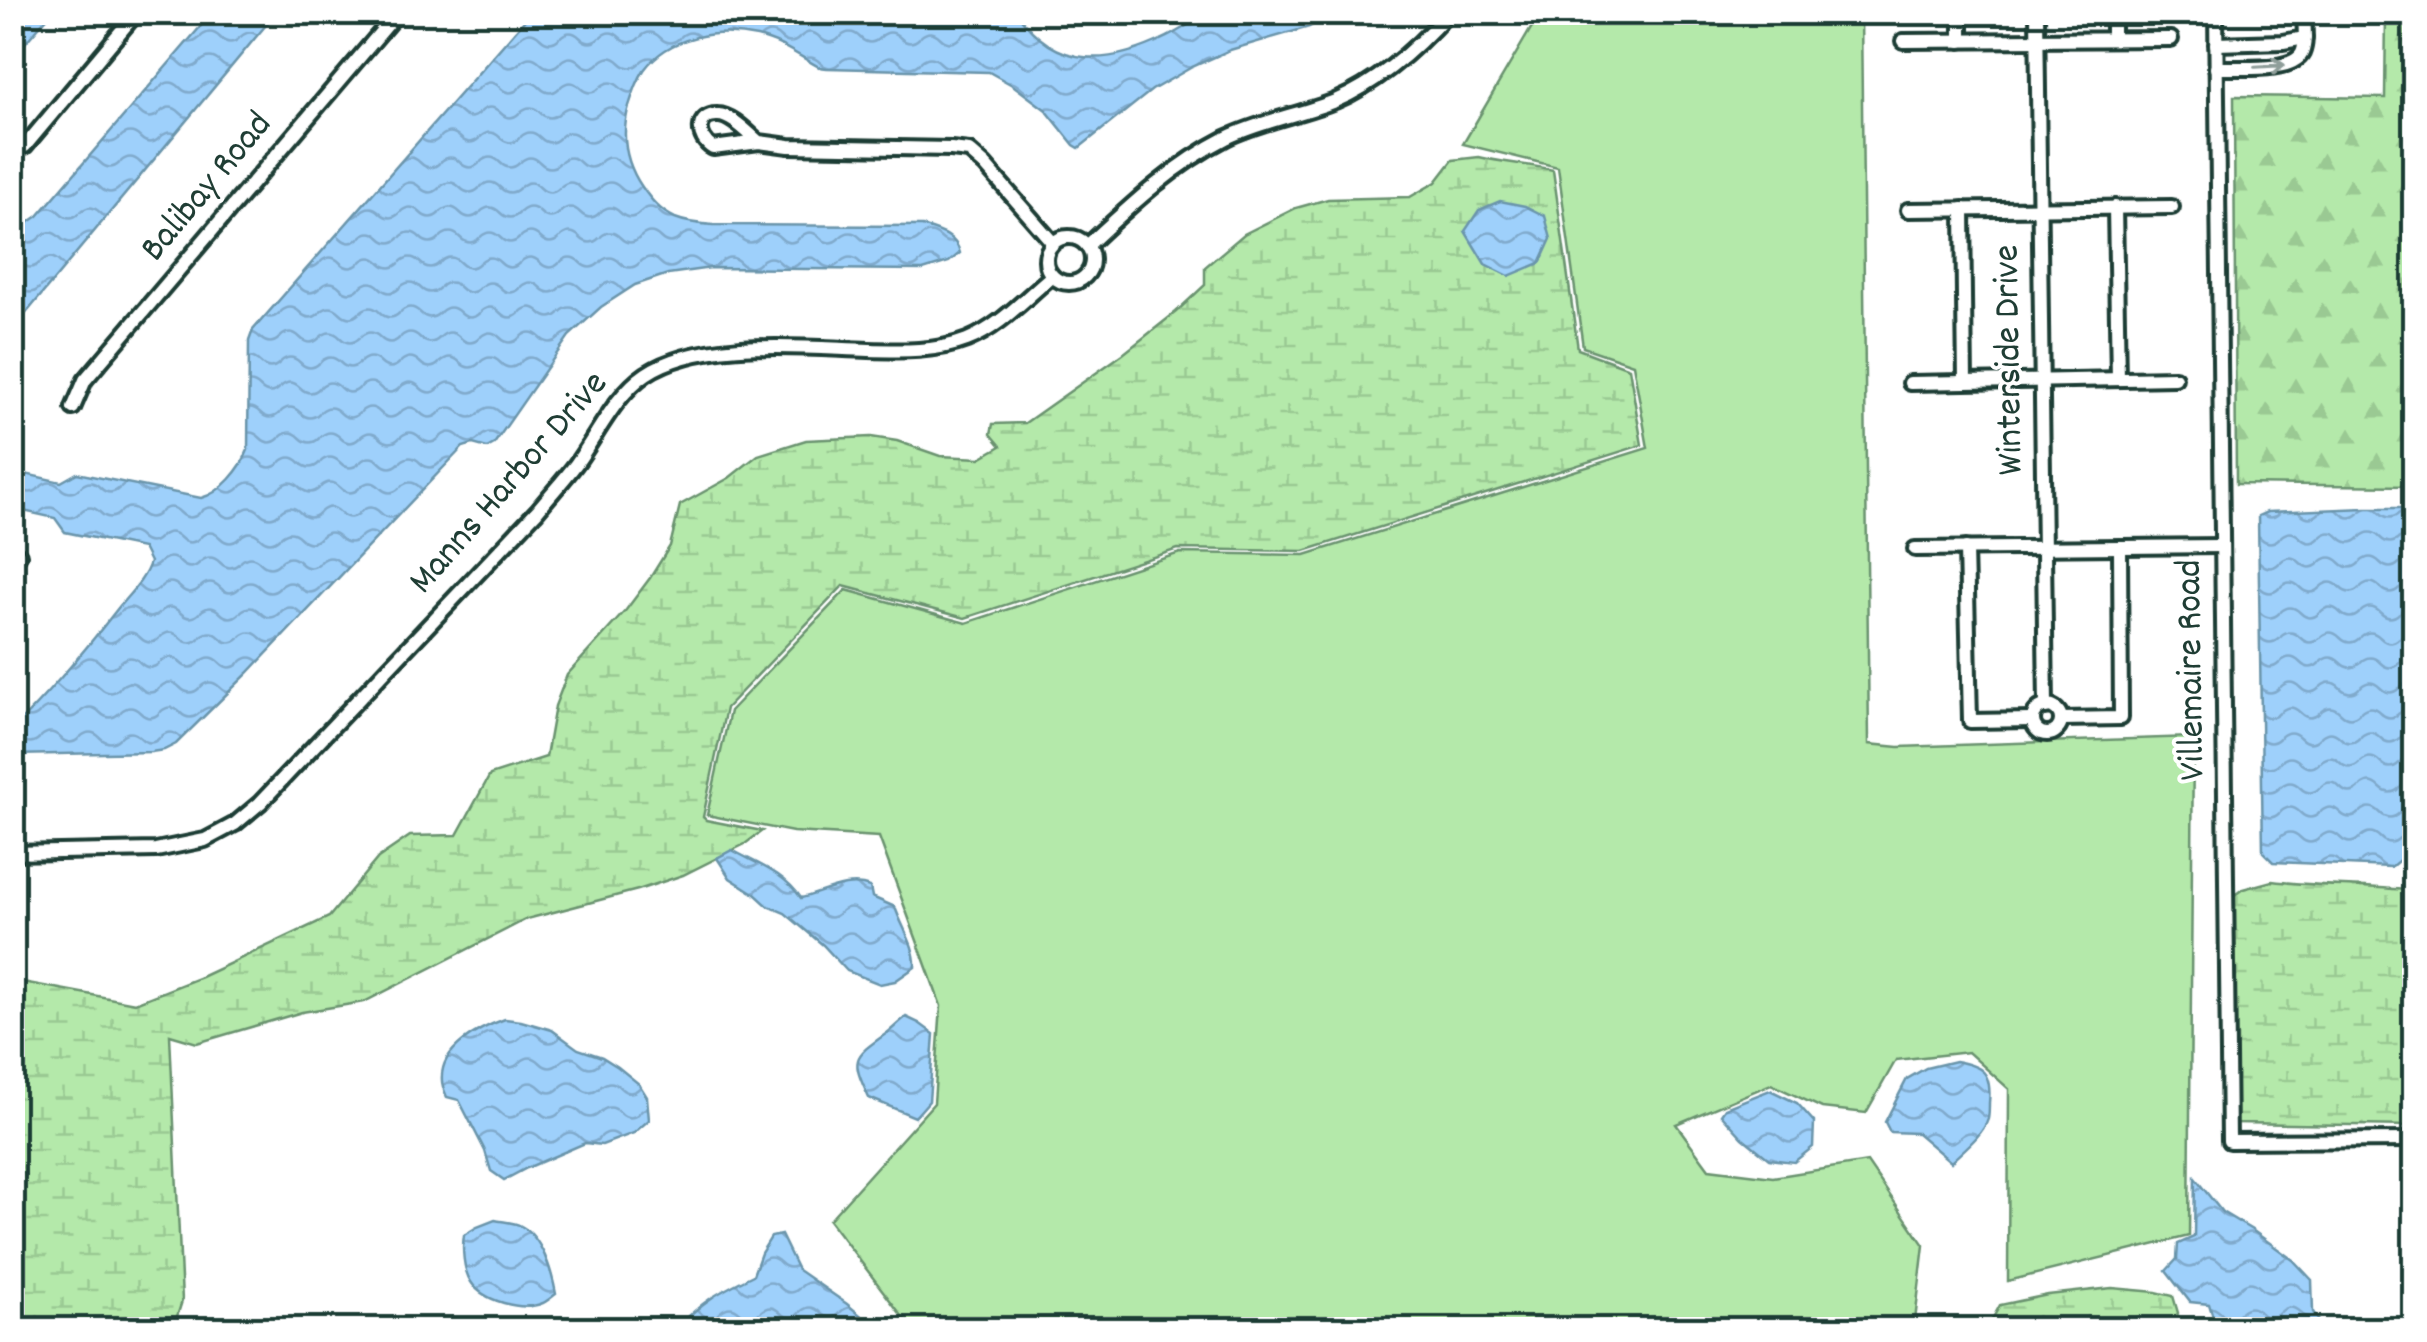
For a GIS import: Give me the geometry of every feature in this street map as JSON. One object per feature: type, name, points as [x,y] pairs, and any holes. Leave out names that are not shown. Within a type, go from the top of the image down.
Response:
[{"type":"street","points":[[24,146],[137,12]]},
{"type":"street","name":"Balibay Road","points":[[74,408],[84,380],[398,12]]},
{"type":"street","points":[[1086,246],[1178,166],[1227,138],[1336,101],[1363,86],[1420,44],[1449,12]]},
{"type":"street","points":[[1962,12],[1962,40]]},
{"type":"street","name":"Winterside Drive","points":[[2037,12],[2046,706]]},
{"type":"street","points":[[2113,12],[2113,39]]},
{"type":"street","name":"Villemaire Road","points":[[2216,12],[2229,1141],[2414,1140]]},
{"type":"street","points":[[2216,68],[2294,63],[2301,56],[2304,12]]},
{"type":"street","points":[[2216,44],[2304,38]]},
{"type":"street","points":[[1903,41],[2171,39]]},
{"type":"street","points":[[759,142],[969,151],[986,165],[1053,243]]},
{"type":"street","points":[[1908,210],[2172,207]]},
{"type":"street","points":[[2116,208],[2118,379]]},
{"type":"street","points":[[1963,209],[1965,382]]},
{"type":"street","points":[[1067,237],[1086,246],[1090,268],[1081,280],[1066,283],[1052,276],[1046,256],[1053,243],[1067,237]]},
{"type":"street","name":"Manns Harbor Drive","points":[[12,853],[156,850],[206,840],[235,824],[260,803],[538,511],[575,466],[621,398],[643,376],[674,358],[717,349],[943,348],[970,339],[1000,322],[1052,276]]},
{"type":"street","points":[[1910,383],[2175,378]]},
{"type":"street","points":[[1915,549],[2222,546]]},
{"type":"street","points":[[2061,720],[2121,718],[2120,547]]},
{"type":"street","points":[[1966,548],[1970,721],[2034,720]]},
{"type":"street","points":[[2046,706],[2055,708],[2061,720],[2055,732],[2046,734],[2038,730],[2034,720],[2038,710],[2046,706]]},
{"type":"green space","points":[[1540,13],[1861,13],[1869,744],[1899,747],[2193,737],[2189,1236],[2008,1281],[2009,1089],[1968,1052],[1896,1060],[1866,1113],[1822,1108],[1771,1084],[1676,1124],[1709,1169],[1773,1177],[1867,1162],[1924,1245],[1914,1329],[912,1329],[829,1220],[934,1103],[941,1006],[879,837],[793,832],[707,815],[730,711],[846,590],[966,623],[1180,553],[1305,555],[1648,448],[1633,364],[1583,347],[1558,167],[1463,144]]},
{"type":"green space","points":[[2386,13],[2414,13],[2414,486],[2236,484],[2234,96],[2385,98]]},
{"type":"green space","points":[[1479,157],[1553,170],[1578,349],[1629,368],[1642,445],[1304,551],[1178,549],[965,618],[843,586],[726,708],[703,817],[762,831],[745,844],[683,875],[527,919],[364,1002],[302,1012],[197,1043],[170,1035],[182,1301],[173,1329],[13,1329],[12,980],[135,1003],[329,917],[378,858],[410,836],[457,835],[490,775],[546,757],[555,706],[567,675],[650,578],[670,546],[680,505],[729,478],[758,455],[806,440],[871,437],[897,441],[940,456],[980,458],[1001,446],[991,434],[993,424],[1025,423],[1123,354],[1205,285],[1205,267],[1244,234],[1296,208],[1328,199],[1410,197],[1436,182],[1453,160]]},
{"type":"green space","points":[[2272,881],[2414,891],[2414,1126],[2235,1123],[2232,897],[2243,889]]},
{"type":"green space","points":[[2112,1288],[2173,1296],[2178,1313],[2173,1329],[1987,1329],[2000,1305]]},
{"type":"water","points":[[213,12],[276,13],[13,329],[13,227],[22,227],[38,216]]},
{"type":"water","points":[[12,13],[51,13],[13,57]]},
{"type":"water","points":[[531,13],[1017,13],[1049,45],[1067,53],[1105,57],[1146,46],[1216,13],[1333,13],[1309,27],[1230,50],[1192,67],[1152,90],[1079,148],[1046,110],[989,72],[819,67],[774,42],[742,34],[695,37],[667,49],[654,58],[639,78],[625,127],[628,158],[636,177],[665,212],[684,221],[713,225],[922,226],[950,238],[960,253],[949,262],[923,270],[711,268],[668,274],[635,285],[601,307],[569,336],[494,444],[487,448],[473,444],[463,447],[176,744],[151,752],[13,755],[13,728],[81,654],[137,586],[150,562],[143,548],[65,532],[55,518],[19,510],[13,513],[13,459],[25,474],[61,482],[77,473],[201,498],[223,486],[248,450],[249,341],[253,330]]},
{"type":"water","points":[[1500,201],[1525,206],[1545,216],[1551,239],[1540,263],[1509,276],[1485,264],[1465,231],[1479,210]]},
{"type":"water","points":[[2414,508],[2414,841],[2391,867],[2273,862],[2263,852],[2258,516],[2267,512]]},
{"type":"water","points":[[732,850],[778,875],[801,898],[844,885],[870,887],[872,897],[895,907],[911,944],[915,967],[895,981],[880,984],[847,971],[785,913],[768,906],[730,878],[717,858]]},
{"type":"water","points":[[906,1017],[934,1034],[929,1101],[915,1117],[869,1098],[857,1066],[867,1048]]},
{"type":"water","points":[[505,1019],[552,1030],[578,1049],[618,1067],[639,1084],[647,1097],[649,1120],[634,1133],[602,1145],[585,1143],[504,1180],[491,1171],[459,1100],[447,1097],[443,1069],[463,1041]]},
{"type":"water","points":[[1955,1061],[1984,1072],[1989,1084],[1989,1111],[1982,1131],[1951,1162],[1917,1133],[1890,1132],[1885,1122],[1907,1079],[1926,1068]]},
{"type":"water","points":[[1770,1090],[1797,1103],[1814,1122],[1813,1147],[1794,1162],[1769,1159],[1721,1114],[1725,1108]]},
{"type":"water","points":[[2195,1178],[2222,1212],[2293,1260],[2312,1280],[2313,1312],[2324,1329],[2214,1329],[2209,1304],[2190,1302],[2166,1271],[2177,1259],[2178,1244],[2194,1237]]},
{"type":"water","points":[[495,1220],[521,1226],[535,1238],[549,1266],[556,1294],[525,1306],[484,1295],[471,1282],[464,1259],[464,1235]]},
{"type":"water","points":[[781,1235],[798,1270],[877,1329],[676,1329],[712,1298],[753,1275],[771,1237]]}]
